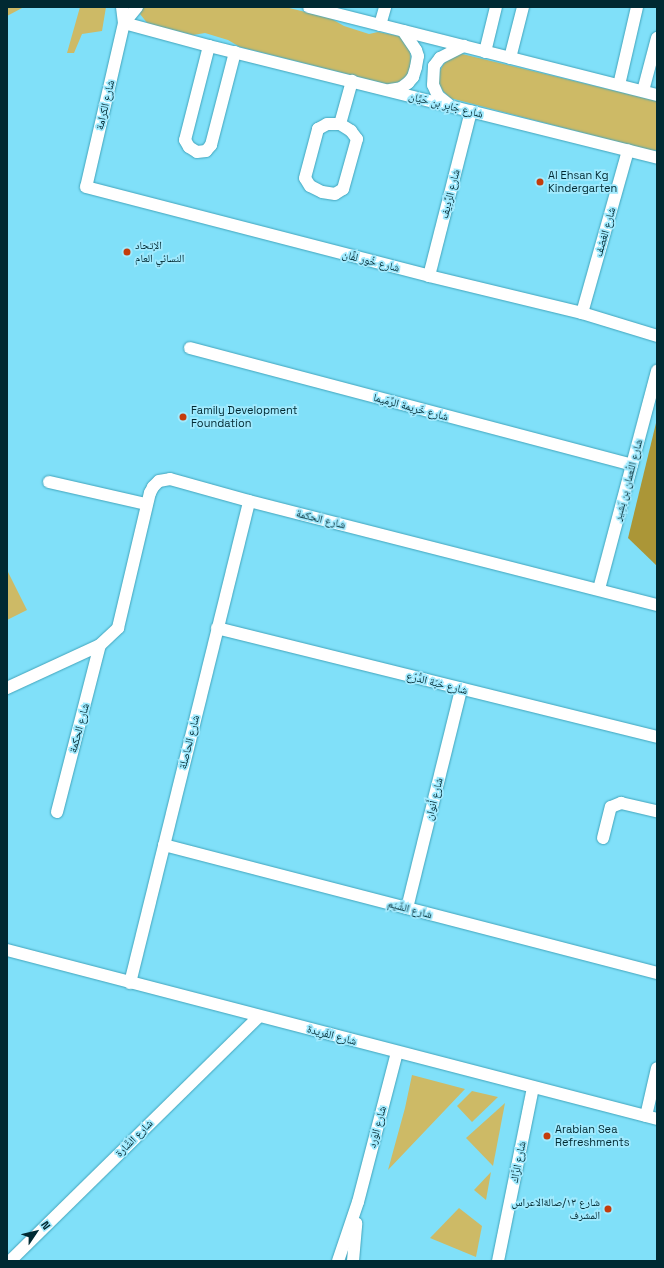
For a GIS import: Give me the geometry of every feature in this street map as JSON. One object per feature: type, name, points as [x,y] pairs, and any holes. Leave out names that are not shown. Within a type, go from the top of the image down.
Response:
[{"type":"street","name":"شارع الكرامة","points":[[86,187],[124,23],[122,7]]},
{"type":"street","name":"شارع الكرامة","points":[[124,23],[137,7]]},
{"type":"street","points":[[309,7],[357,13],[380,25],[657,95]]},
{"type":"street","points":[[380,25],[385,7]]},
{"type":"street","points":[[485,52],[496,7]]},
{"type":"street","points":[[510,58],[523,7]]},
{"type":"street","points":[[619,85],[637,7]]},
{"type":"street","name":"شارع جَابِر بن حَيَّان","points":[[124,23],[657,158]]},
{"type":"street","points":[[387,90],[401,88],[408,83],[413,77],[416,67],[418,56],[416,50],[403,31]]},
{"type":"street","points":[[643,91],[657,38]]},
{"type":"street","points":[[210,46],[186,140],[189,147],[197,152],[206,151],[211,145],[235,52]]},
{"type":"street","points":[[449,105],[438,96],[433,85],[432,76],[434,66],[440,58],[464,46]]},
{"type":"street","points":[[340,124],[352,81]]},
{"type":"street","name":"شارع الرَّدِيف","points":[[429,276],[471,111]]},
{"type":"street","points":[[327,124],[340,124],[351,131],[356,139],[344,189],[335,194],[322,192],[310,186],[305,178],[316,136],[318,129],[327,124]]},
{"type":"street","name":"شارع الغضف","points":[[582,313],[628,150]]},
{"type":"street","name":"شارع خُور لفَّان","points":[[86,187],[429,276],[582,313],[657,336]]},
{"type":"street","name":"شارع خَرِيمة الرِّمَيما","points":[[190,348],[632,465]]},
{"type":"street","name":"شارع النُّعمان بن بَشِير","points":[[599,589],[657,370]]},
{"type":"street","name":"شارع الحكمة","points":[[7,688],[100,645],[118,628],[146,504],[153,486],[159,481],[170,479],[249,501],[657,605]]},
{"type":"street","points":[[49,482],[146,504]]},
{"type":"street","name":"شارع الحاصلة","points":[[130,983],[249,501]]},
{"type":"street","name":"شارع خبَة الدُّرُع","points":[[217,628],[657,737]]},
{"type":"street","name":"شارع الحكمة","points":[[57,812],[100,645]]},
{"type":"street","name":"شارع أَنوان","points":[[407,908],[461,689]]},
{"type":"street","points":[[602,838],[611,807],[621,803],[657,811]]},
{"type":"street","name":"شارع الشِّيَم","points":[[164,845],[657,973]]},
{"type":"street","name":"شارع الفَرِيدة","points":[[7,950],[652,1117]]},
{"type":"street","name":"شارع الشَّارة","points":[[10,1261],[259,1016]]},
{"type":"street","name":"شارع الوَرد","points":[[341,1261],[397,1052]]},
{"type":"street","points":[[652,1117],[657,1068]]},
{"type":"street","name":"شارع الرَّاك","points":[[498,1261],[533,1087]]},
{"type":"street","name":"شارع الوَرد","points":[[352,1261],[358,1202]]},
{"type":"shaded area","points":[[7,7],[24,7],[7,16]]},
{"type":"shaded area","points":[[80,7],[106,7],[102,31],[82,34],[74,53],[67,53]]},
{"type":"shaded area","points":[[142,7],[285,7],[330,18],[344,26],[369,34],[378,32],[399,36],[406,41],[410,49],[411,66],[408,75],[401,81],[395,84],[386,84],[240,47],[228,40],[205,33],[193,35],[148,24],[140,14]]},
{"type":"shaded area","points":[[462,54],[657,101],[657,150],[652,151],[450,98],[443,91],[438,82],[439,73],[443,65],[450,57]]},
{"type":"shaded area","points":[[657,419],[657,566],[628,538]]},
{"type":"shaded area","points":[[7,570],[27,610],[7,620]]},
{"type":"shaded area","points":[[412,1075],[465,1089],[388,1170],[405,1108]]},
{"type":"shaded area","points":[[472,1091],[498,1097],[472,1122],[457,1106]]},
{"type":"shaded area","points":[[505,1103],[493,1166],[466,1138]]},
{"type":"shaded area","points":[[491,1172],[486,1200],[474,1190]]},
{"type":"shaded area","points":[[459,1208],[482,1226],[476,1257],[430,1238]]},
{"type":"place","name":"Al Ehsan Kg Kindergarten","points":[[540,182]]},
{"type":"place","name":"الإتحاد النسائي العام","points":[[127,252]]},
{"type":"place","name":"Family Development Foundation","points":[[183,417]]},
{"type":"place","name":"Arabian Sea Refreshments","points":[[547,1136]]},
{"type":"place","name":"شارع ١٣/صالةالاعراس المشرف","points":[[608,1209]]}]
